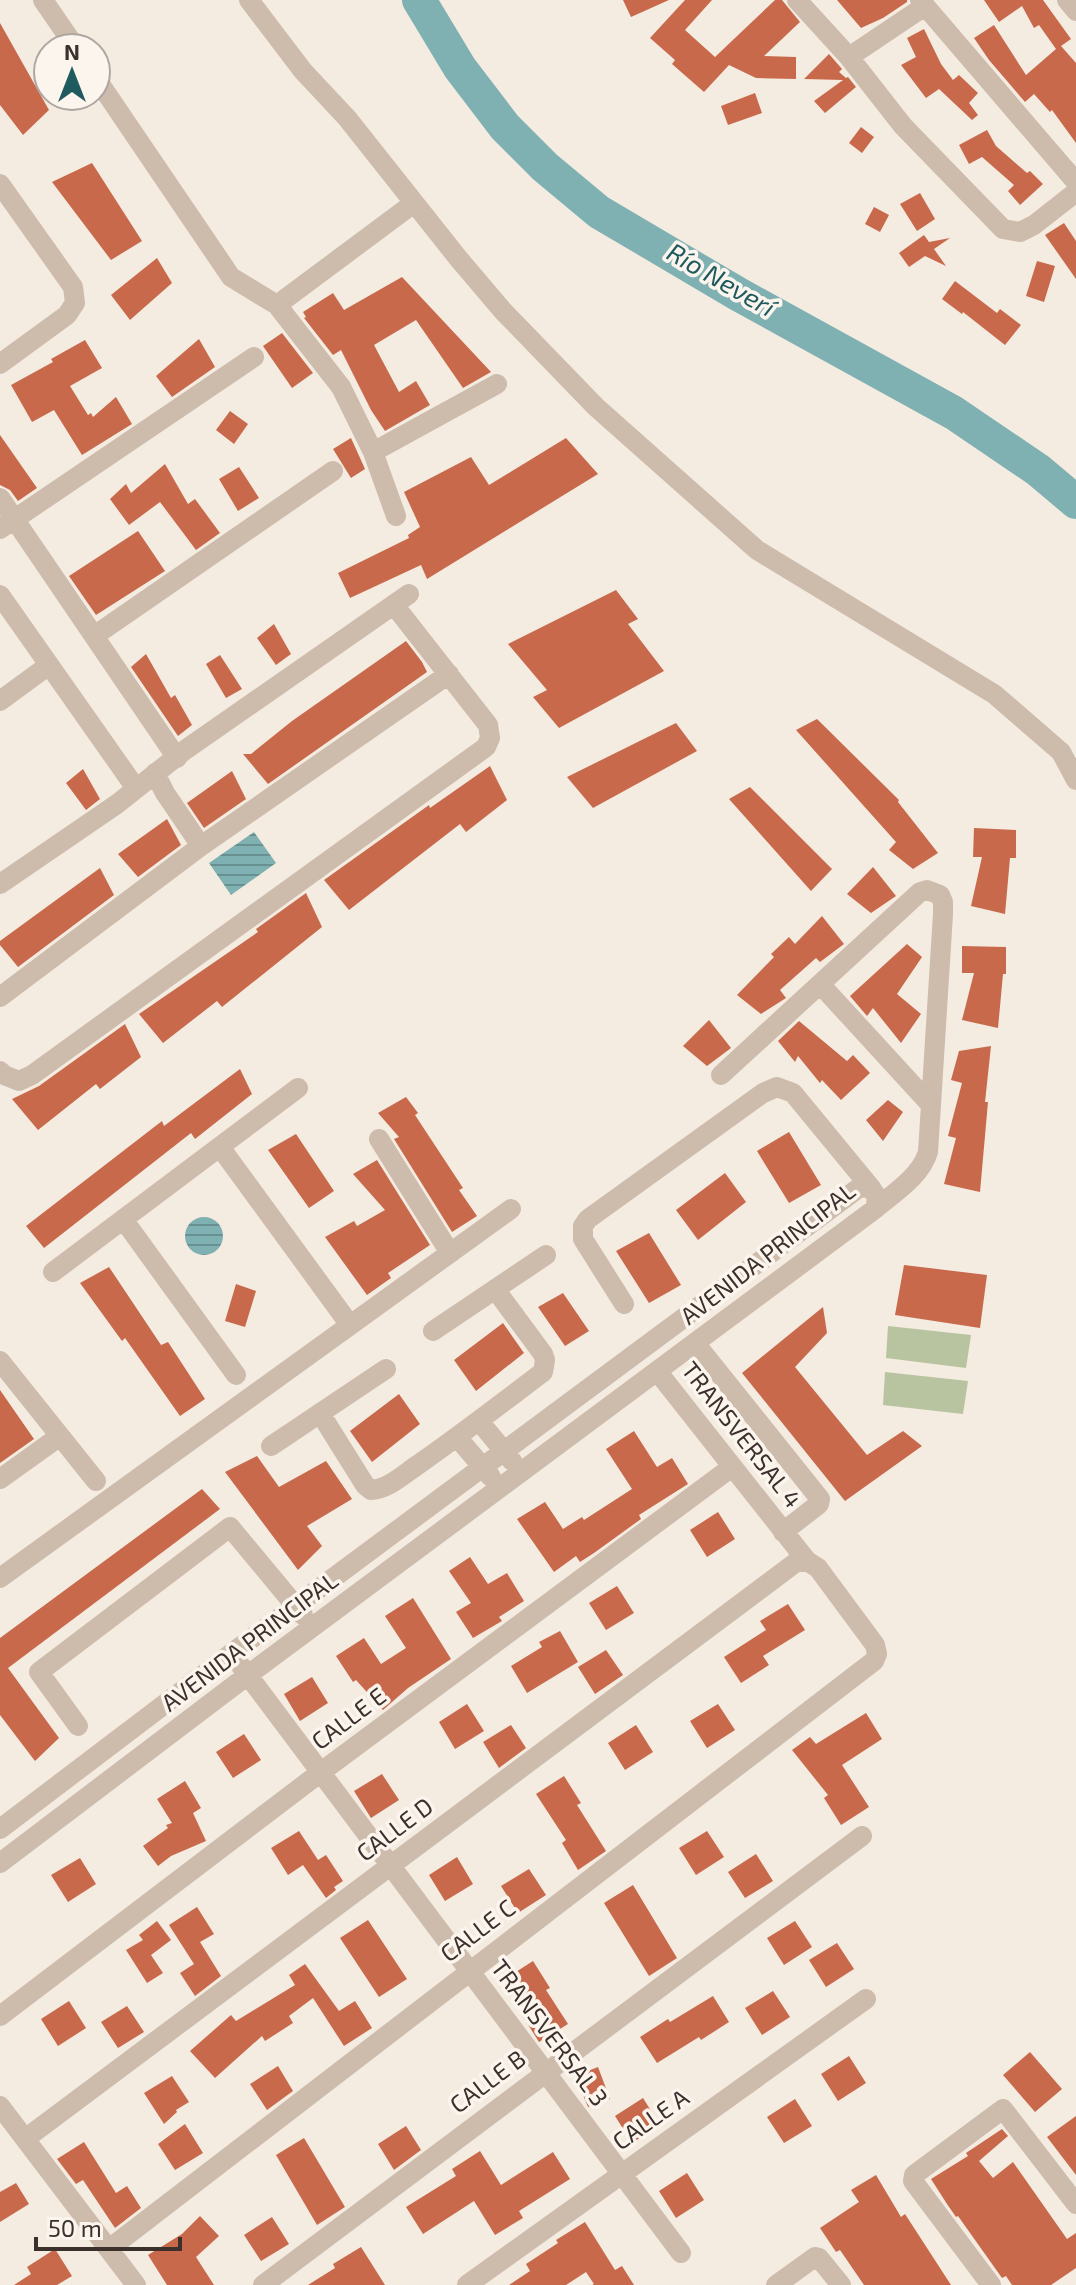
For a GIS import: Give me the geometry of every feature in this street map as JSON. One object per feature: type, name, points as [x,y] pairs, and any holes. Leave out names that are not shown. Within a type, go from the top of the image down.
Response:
[{"type":"street","points":[[43,0],[65,32]]},
{"type":"street","points":[[249,0],[303,71],[347,118],[503,311],[596,407],[757,550],[994,694],[1061,752],[1076,780]]},
{"type":"street","points":[[797,0],[849,57],[903,126],[1003,229],[1020,232],[1034,225],[1076,192]]},
{"type":"street","points":[[1067,0],[1076,11]]},
{"type":"street","points":[[849,57],[923,3],[1076,182]]},
{"type":"street","points":[[112,102],[231,277],[277,305],[341,387],[373,452],[396,516]]},
{"type":"street","points":[[0,184],[73,287],[75,303],[67,315],[0,364]]},
{"type":"street","points":[[277,305],[414,203]]},
{"type":"street","points":[[7,524],[254,357]]},
{"type":"street","points":[[373,452],[497,384]]},
{"type":"street","points":[[94,636],[333,471]]},
{"type":"street","points":[[0,498],[7,524],[94,636],[177,758]]},
{"type":"street","points":[[0,595],[135,787]]},
{"type":"street","points":[[0,884],[117,804],[185,750],[402,600],[449,674],[488,725],[490,738],[486,747],[32,1075],[19,1081],[0,1071]]},
{"type":"street","points":[[0,701],[49,665]]},
{"type":"street","points":[[0,997],[201,846],[449,674]]},
{"type":"street","points":[[155,773],[201,846]]},
{"type":"street","points":[[624,1304],[583,1239],[583,1226],[588,1219],[763,1093],[777,1087],[793,1093],[874,1199],[925,1163],[943,914],[940,895],[927,890],[920,892],[721,1075]]},
{"type":"street","points":[[820,984],[931,1105]]},
{"type":"street","points":[[53,1272],[298,1088]]},
{"type":"street","points":[[379,1139],[450,1253]]},
{"type":"street","points":[[220,1147],[350,1325]]},
{"type":"street","name":"AVENIDA PRINCIPAL","points":[[0,1829],[860,1187],[874,1199],[695,1343],[0,1863]]},
{"type":"street","points":[[0,1578],[511,1209]]},
{"type":"street","points":[[123,1219],[236,1375]]},
{"type":"street","points":[[433,1331],[546,1255]]},
{"type":"street","points":[[320,1413],[371,1490],[391,1483],[457,1437],[543,1372],[543,1354],[495,1289]]},
{"type":"street","points":[[695,1343],[820,1499],[819,1504],[783,1532]]},
{"type":"street","points":[[0,1361],[96,1481]]},
{"type":"street","points":[[271,1446],[386,1369]]},
{"type":"street","name":"TRANSVERSAL 4","points":[[657,1371],[783,1532],[801,1562],[818,1568],[875,1645],[877,1654]]},
{"type":"street","points":[[479,1421],[521,1472]]},
{"type":"street","points":[[0,1479],[60,1436]]},
{"type":"street","points":[[457,1437],[500,1488]]},
{"type":"street","name":"CALLE E","points":[[0,2016],[321,1772],[732,1467]]},
{"type":"street","points":[[78,1726],[39,1672],[230,1527],[313,1627]]},
{"type":"street","name":"CALLE D","points":[[25,2139],[801,1562]]},
{"type":"street","name":"TRANSVERSAL 3","points":[[232,1653],[681,2253]]},
{"type":"street","name":"CALLE C","points":[[109,2249],[874,1661],[877,1654]]},
{"type":"street","name":"CALLE B","points":[[263,2285],[862,1836]]},
{"type":"street","name":"CALLE A","points":[[467,2285],[866,1999]]},
{"type":"street","points":[[0,2106],[136,2285]]},
{"type":"street","points":[[991,2285],[913,2181],[914,2175],[1003,2109],[1076,2204]]},
{"type":"street","points":[[776,2285],[815,2257],[841,2285]]},
{"type":"green space","points":[[888,1326],[971,1335],[966,1368],[886,1358]]},
{"type":"green space","points":[[885,1372],[968,1381],[963,1414],[883,1405]]},
{"type":"water","points":[[254,832],[276,863],[231,895],[209,863]]},
{"type":"water","points":[[204,1217],[217,1223],[223,1236],[217,1249],[204,1255],[191,1249],[185,1236],[191,1223]]},
{"type":"building","points":[[623,0],[669,0],[631,17]]},
{"type":"building","points":[[685,0],[712,0],[685,30],[715,57],[775,0],[782,0],[800,22],[764,56],[796,57],[796,79],[756,78],[729,65],[704,92],[672,64],[675,60],[650,38]]},
{"type":"building","points":[[837,0],[907,0],[907,2],[861,28]]},
{"type":"building","points":[[984,0],[1043,0],[1071,39],[1061,46],[1076,63],[1076,143],[1052,110],[1050,112],[1034,94],[1025,102],[974,38],[994,25],[1026,75],[1056,49],[1039,25],[1034,28],[1022,6],[999,22]]},
{"type":"building","points":[[0,23],[32,80],[32,112],[47,112],[23,135],[0,105]]},
{"type":"building","points":[[924,29],[941,64],[953,80],[959,75],[978,93],[969,103],[978,115],[972,120],[939,89],[926,98],[901,65],[916,57],[907,38]]},
{"type":"building","points":[[829,54],[842,69],[839,72],[856,87],[825,113],[814,101],[843,80],[804,79]]},
{"type":"building","points":[[755,93],[762,113],[728,125],[721,106]]},
{"type":"building","points":[[861,127],[874,137],[862,153],[849,143]]},
{"type":"building","points":[[987,130],[996,146],[1043,184],[1020,205],[1008,191],[1014,185],[982,157],[969,164],[959,145]]},
{"type":"building","points":[[92,163],[142,241],[111,260],[52,182]]},
{"type":"building","points":[[920,193],[935,219],[917,231],[900,204]]},
{"type":"building","points":[[874,207],[889,215],[880,232],[865,224]]},
{"type":"building","points":[[1064,223],[1076,241],[1076,279],[1045,235]]},
{"type":"building","points":[[924,235],[929,242],[950,238],[934,249],[946,266],[925,256],[909,267],[899,253]]},
{"type":"building","points":[[157,258],[172,283],[130,320],[111,295]]},
{"type":"building","points":[[1037,261],[1055,266],[1044,302],[1026,296]]},
{"type":"building","points":[[402,277],[491,372],[463,388],[416,320],[374,345],[399,392],[416,381],[430,405],[385,431],[341,350],[333,355],[304,318],[303,312],[333,293],[344,310]]},
{"type":"building","points":[[955,281],[997,313],[1000,309],[1021,325],[1005,345],[942,299]]},
{"type":"building","points":[[282,333],[313,373],[292,388],[263,346]]},
{"type":"building","points":[[199,339],[215,367],[172,397],[156,376]]},
{"type":"building","points":[[85,340],[102,368],[70,386],[88,415],[91,413],[93,417],[116,397],[132,424],[82,455],[54,410],[32,422],[11,385]]},
{"type":"building","points":[[230,411],[248,424],[234,444],[216,430]]},
{"type":"building","points":[[0,435],[37,488],[18,501],[10,490],[0,485]]},
{"type":"building","points":[[351,438],[365,469],[351,478],[333,449]]},
{"type":"building","points":[[566,438],[598,474],[427,579],[421,565],[350,598],[338,573],[409,538],[408,535],[420,527],[404,492],[471,457],[489,485]]},
{"type":"building","points":[[165,464],[188,504],[195,499],[220,533],[196,550],[160,502],[129,525],[110,499],[126,484],[131,493]]},
{"type":"building","points":[[239,467],[259,498],[238,511],[219,479]]},
{"type":"building","points":[[138,531],[165,571],[96,615],[69,576]]},
{"type":"building","points":[[616,590],[638,619],[628,624],[664,671],[559,728],[533,697],[547,690],[508,644]]},
{"type":"building","points":[[274,624],[291,654],[276,665],[257,638]]},
{"type":"building","points":[[406,641],[427,672],[268,784],[243,754],[251,754],[292,721]]},
{"type":"building","points":[[146,654],[171,698],[175,695],[192,725],[178,736],[131,667]]},
{"type":"building","points":[[220,655],[242,689],[226,698],[206,664]]},
{"type":"building","points":[[817,719],[899,800],[938,853],[913,869],[889,850],[896,842],[796,730]]},
{"type":"building","points":[[676,723],[697,751],[593,808],[567,777]]},
{"type":"building","points":[[490,766],[507,800],[466,832],[460,824],[349,910],[324,880]]},
{"type":"building","points":[[83,769],[100,799],[86,810],[66,783]]},
{"type":"building","points":[[232,771],[246,799],[204,828],[187,803]]},
{"type":"building","points":[[750,787],[832,869],[811,891],[729,799]]},
{"type":"building","points":[[167,819],[181,845],[138,877],[118,854]]},
{"type":"building","points":[[974,828],[1016,830],[1016,858],[1010,858],[1005,914],[971,906],[982,857],[973,857]]},
{"type":"building","points":[[873,867],[896,896],[871,913],[847,894]]},
{"type":"building","points":[[100,868],[114,895],[18,967],[0,941]]},
{"type":"building","points":[[306,893],[322,927],[222,1007],[217,1001],[163,1043],[139,1014],[258,932],[256,929]]},
{"type":"building","points":[[822,916],[844,944],[820,962],[816,958],[780,990],[786,998],[761,1014],[737,995],[789,937],[795,944]]},
{"type":"building","points":[[907,944],[922,957],[897,994],[921,1014],[901,1043],[873,1008],[867,1016],[850,996]]},
{"type":"building","points":[[962,946],[1006,947],[1006,974],[1003,974],[998,1028],[962,1020],[974,973],[962,973]]},
{"type":"building","points":[[709,1020],[731,1048],[707,1066],[683,1046]]},
{"type":"building","points":[[799,1021],[847,1061],[853,1055],[870,1073],[841,1100],[822,1080],[820,1083],[798,1056],[795,1062],[778,1041]]},
{"type":"building","points":[[125,1024],[141,1057],[100,1089],[96,1084],[38,1130],[12,1099],[39,1086]]},
{"type":"building","points":[[991,1046],[980,1192],[944,1184],[956,1138],[948,1136],[962,1083],[951,1080],[959,1051]]},
{"type":"building","points":[[240,1069],[252,1094],[195,1139],[191,1133],[44,1248],[26,1226],[162,1121],[164,1126]]},
{"type":"building","points":[[406,1097],[477,1216],[452,1232],[394,1139],[399,1137],[378,1113]]},
{"type":"building","points":[[888,1100],[903,1112],[883,1141],[866,1120]]},
{"type":"building","points":[[789,1132],[821,1185],[789,1203],[757,1151]]},
{"type":"building","points":[[296,1134],[334,1191],[309,1208],[268,1150]]},
{"type":"building","points":[[377,1160],[430,1245],[388,1273],[391,1278],[367,1295],[325,1237],[354,1221],[357,1226],[385,1210],[353,1174]]},
{"type":"building","points":[[725,1173],[746,1202],[698,1240],[676,1210]]},
{"type":"building","points":[[649,1233],[681,1285],[649,1303],[616,1251]]},
{"type":"building","points":[[904,1265],[987,1275],[980,1328],[895,1315]]},
{"type":"building","points":[[109,1267],[161,1345],[168,1342],[205,1399],[180,1416],[125,1338],[122,1341],[80,1283]]},
{"type":"building","points":[[236,1284],[256,1291],[245,1327],[225,1321]]},
{"type":"building","points":[[563,1293],[589,1331],[565,1346],[538,1307]]},
{"type":"building","points":[[823,1307],[827,1333],[795,1367],[867,1455],[903,1431],[922,1446],[845,1501],[742,1373]]},
{"type":"building","points":[[503,1323],[524,1353],[476,1391],[454,1360]]},
{"type":"building","points":[[0,1390],[34,1439],[0,1463]]},
{"type":"building","points":[[399,1394],[420,1424],[372,1462],[350,1431]]},
{"type":"building","points":[[634,1431],[657,1467],[672,1458],[688,1484],[639,1515],[641,1519],[594,1553],[580,1562],[576,1556],[554,1572],[517,1519],[545,1502],[563,1529],[582,1517],[584,1520],[632,1489],[606,1449]]},
{"type":"building","points":[[257,1456],[279,1487],[326,1461],[352,1499],[307,1526],[322,1546],[298,1570],[225,1472]]},
{"type":"building","points":[[202,1489],[220,1509],[8,1668],[59,1738],[35,1761],[0,1715],[0,1638]]},
{"type":"building","points":[[718,1512],[735,1539],[707,1557],[690,1530]]},
{"type":"building","points":[[470,1557],[488,1584],[507,1573],[524,1601],[499,1617],[502,1621],[473,1638],[456,1612],[471,1603],[449,1571]]},
{"type":"building","points":[[617,1586],[634,1613],[606,1630],[589,1603]]},
{"type":"building","points":[[413,1598],[451,1659],[408,1688],[383,1710],[356,1680],[353,1682],[336,1656],[364,1638],[381,1664],[406,1648],[385,1616]]},
{"type":"building","points":[[788,1604],[805,1630],[763,1656],[769,1665],[741,1683],[724,1657],[766,1630],[760,1621]]},
{"type":"building","points":[[560,1631],[578,1662],[527,1693],[511,1666],[542,1647],[539,1642]]},
{"type":"building","points":[[606,1650],[623,1675],[595,1694],[578,1667]]},
{"type":"building","points":[[312,1677],[328,1703],[300,1721],[284,1694]]},
{"type":"building","points":[[467,1704],[484,1731],[455,1749],[439,1722]]},
{"type":"building","points":[[718,1704],[735,1730],[707,1748],[690,1721]]},
{"type":"building","points":[[866,1713],[882,1739],[842,1765],[869,1807],[841,1825],[824,1798],[828,1795],[792,1750],[810,1737],[816,1744]]},
{"type":"building","points":[[511,1725],[526,1748],[499,1768],[483,1742]]},
{"type":"building","points":[[636,1725],[653,1752],[625,1770],[608,1743]]},
{"type":"building","points":[[244,1734],[261,1760],[233,1778],[216,1752]]},
{"type":"building","points":[[382,1774],[399,1800],[371,1818],[354,1791]]},
{"type":"building","points":[[564,1776],[581,1803],[577,1805],[606,1851],[578,1870],[562,1843],[566,1840],[536,1794]]},
{"type":"building","points":[[185,1781],[201,1808],[193,1813],[206,1841],[171,1856],[158,1866],[143,1846],[172,1823],[157,1799]]},
{"type":"building","points":[[299,1831],[318,1860],[326,1855],[343,1881],[326,1898],[303,1865],[288,1875],[271,1848]]},
{"type":"building","points":[[707,1831],[724,1857],[696,1875],[679,1848]]},
{"type":"building","points":[[756,1854],[773,1881],[745,1898],[728,1872]]},
{"type":"building","points":[[457,1857],[473,1884],[445,1901],[429,1875]]},
{"type":"building","points":[[80,1858],[96,1884],[68,1902],[51,1875]]},
{"type":"building","points":[[529,1869],[546,1895],[518,1913],[501,1886]]},
{"type":"building","points":[[633,1885],[677,1958],[649,1976],[604,1903]]},
{"type":"building","points":[[197,1907],[214,1934],[200,1942],[221,1976],[195,1996],[180,1973],[194,1964],[169,1925]]},
{"type":"building","points":[[368,1920],[407,1979],[379,1997],[340,1938]]},
{"type":"building","points":[[157,1921],[171,1940],[151,1955],[163,1973],[147,1983],[126,1950],[143,1940],[139,1935]]},
{"type":"building","points":[[795,1921],[812,1947],[784,1965],[767,1938]]},
{"type":"building","points":[[837,1943],[854,1969],[826,1987],[809,1960]]},
{"type":"building","points":[[533,1961],[550,1988],[546,1990],[568,2024],[539,2042],[505,1979]]},
{"type":"building","points":[[305,1964],[339,2011],[355,2001],[372,2028],[344,2046],[313,1998],[289,2016],[293,2023],[265,2041],[262,2036],[215,2078],[190,2051],[231,2015],[236,2021],[295,1985],[289,1975]]},
{"type":"building","points":[[773,1991],[790,2017],[762,2035],[745,2008]]},
{"type":"building","points":[[713,1996],[729,2022],[657,2063],[640,2037]]},
{"type":"building","points":[[69,2001],[86,2028],[58,2046],[41,2019]]},
{"type":"building","points":[[127,2006],[144,2032],[118,2048],[101,2022]]},
{"type":"building","points":[[1030,2052],[1062,2089],[1035,2112],[1003,2075]]},
{"type":"building","points":[[849,2056],[866,2083],[838,2101],[821,2074]]},
{"type":"building","points":[[278,2066],[293,2091],[267,2110],[250,2084]]},
{"type":"building","points":[[598,2067],[610,2099],[588,2107],[575,2076]]},
{"type":"building","points":[[172,2076],[189,2102],[176,2110],[164,2124],[144,2093]]},
{"type":"building","points":[[643,2098],[660,2125],[632,2143],[615,2116]]},
{"type":"building","points":[[795,2099],[812,2126],[784,2143],[767,2117]]},
{"type":"building","points":[[1076,2116],[1076,2175],[1047,2137]]},
{"type":"building","points":[[185,2124],[203,2153],[175,2170],[158,2144]]},
{"type":"building","points":[[406,2126],[421,2150],[394,2170],[378,2144]]},
{"type":"building","points":[[1002,2129],[1008,2136],[979,2161],[993,2178],[1013,2162],[1067,2239],[1076,2233],[1076,2268],[1051,2285],[1012,2285],[1006,2276],[1002,2278],[931,2179],[968,2156],[966,2153]]},
{"type":"building","points":[[304,2138],[345,2207],[317,2225],[276,2155]]},
{"type":"building","points":[[84,2142],[116,2193],[127,2186],[141,2208],[115,2228],[83,2180],[76,2184],[57,2159]]},
{"type":"building","points":[[480,2151],[501,2185],[553,2152],[570,2179],[519,2211],[523,2218],[495,2235],[474,2201],[423,2234],[406,2207],[456,2176],[452,2169]]},
{"type":"building","points":[[687,2173],[704,2200],[676,2218],[659,2191]]},
{"type":"building","points":[[876,2175],[901,2217],[905,2214],[951,2285],[864,2285],[840,2250],[836,2252],[820,2228],[859,2202],[851,2190]]},
{"type":"building","points":[[16,2183],[29,2204],[0,2222],[0,2192]]},
{"type":"building","points":[[200,2216],[219,2236],[196,2257],[214,2285],[167,2285],[148,2255],[182,2234]]},
{"type":"building","points":[[272,2217],[289,2244],[261,2261],[244,2235]]},
{"type":"building","points":[[585,2222],[615,2270],[622,2266],[634,2285],[592,2285],[586,2272],[566,2285],[509,2285],[530,2271],[526,2264]]},
{"type":"building","points":[[361,2247],[385,2285],[308,2285],[335,2268],[333,2264]]},
{"type":"building","points":[[55,2249],[72,2276],[57,2285],[14,2285],[31,2274],[27,2267]]},
{"type":"waterway","name":"Río Neverí","points":[[419,0],[460,68],[505,127],[545,167],[599,212],[738,294],[954,413],[1038,470],[1076,502]]}]
